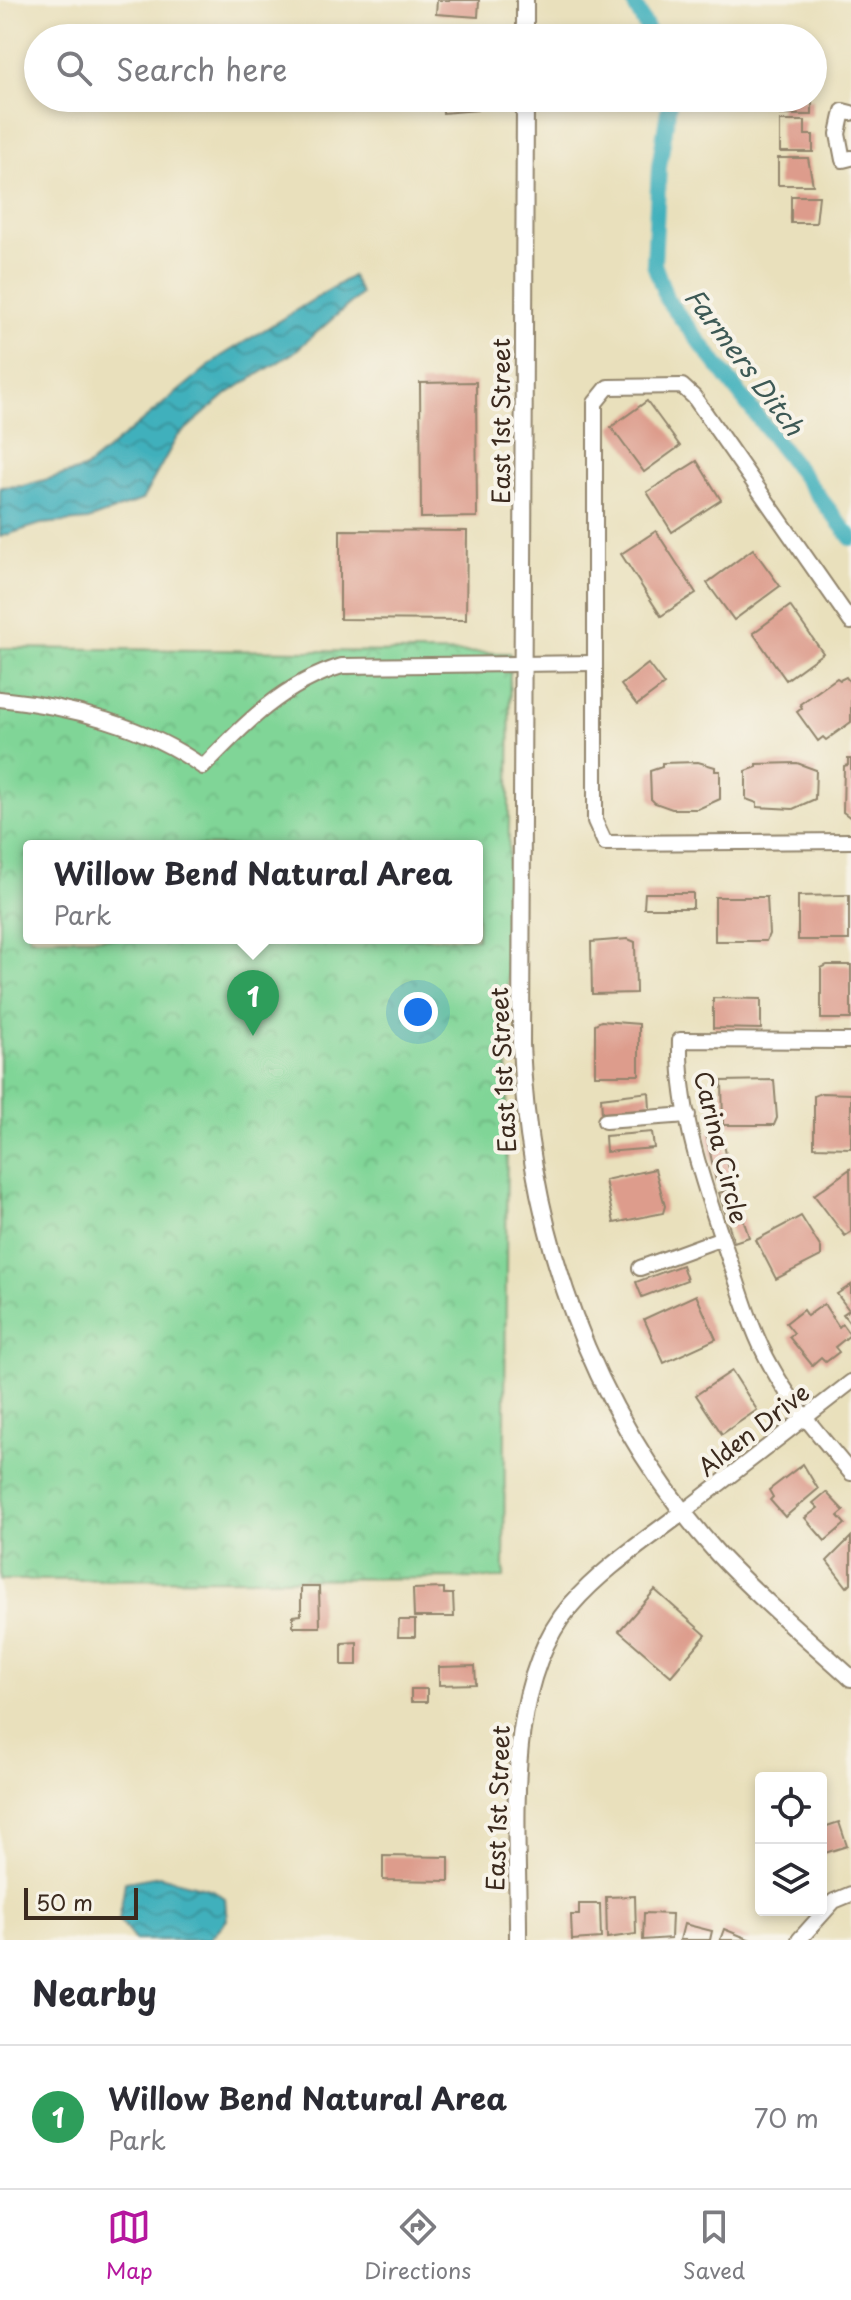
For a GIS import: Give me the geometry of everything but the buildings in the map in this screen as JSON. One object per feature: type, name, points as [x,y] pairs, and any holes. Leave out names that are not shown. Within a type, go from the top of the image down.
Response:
[{"type":"street","points":[[525,0],[525,24]]},
{"type":"street","points":[[851,113],[843,111],[838,134],[843,160],[851,158]]},
{"type":"street","name":"East 1st Street","points":[[518,1940],[520,1736],[533,1673],[550,1636],[573,1603],[603,1574],[683,1512],[637,1447],[587,1353],[563,1292],[538,1203],[524,1111],[521,1045],[525,112]]},
{"type":"street","points":[[851,622],[694,397],[682,386],[608,387],[595,403],[595,821],[605,843],[851,841]]},
{"type":"street","points":[[0,699],[38,703],[120,725],[181,751],[203,767],[239,729],[279,695],[311,675],[342,666],[594,663]]},
{"type":"street","name":"Carina Circle","points":[[851,1041],[680,1040],[679,1065],[706,1193],[755,1336],[772,1369],[805,1417],[851,1473]]},
{"type":"street","points":[[605,1121],[688,1115]]},
{"type":"street","points":[[640,1268],[722,1238]]},
{"type":"street","name":"Alden Drive","points":[[683,1512],[851,1382]]},
{"type":"street","points":[[683,1512],[755,1592],[851,1678]]},
{"type":"street","points":[[799,1940],[834,1901],[851,1894]]},
{"type":"green space","points":[[0,648],[510,653],[504,1578],[0,1580]]},
{"type":"water","points":[[352,276],[361,294],[293,353],[228,393],[177,437],[142,500],[88,520],[41,524],[0,537],[0,487],[23,486],[84,469],[220,357]]},
{"type":"water","points":[[159,1876],[213,1890],[225,1898],[227,1920],[209,1940],[135,1940],[119,1920],[125,1882]]},
{"type":"waterway","name":"Farmers Ditch","points":[[632,0],[645,24]]},
{"type":"waterway","name":"Farmers Ditch","points":[[668,112],[659,167],[654,264],[667,300],[851,538]]},
{"type":"place","name":"Willow Bend Natural Area","points":[[253,1036]]}]
